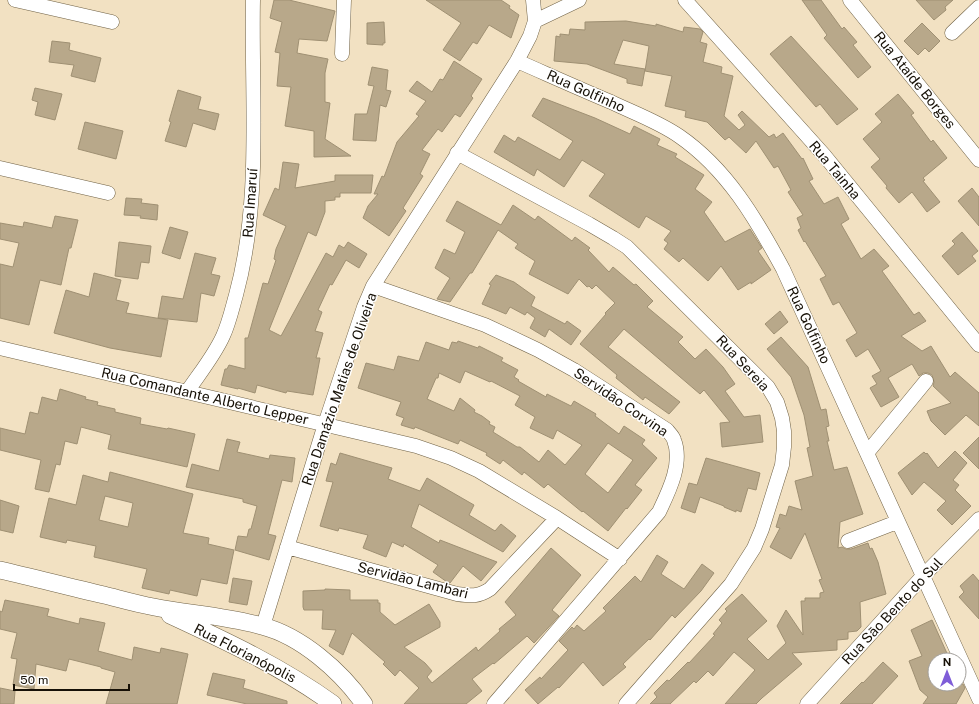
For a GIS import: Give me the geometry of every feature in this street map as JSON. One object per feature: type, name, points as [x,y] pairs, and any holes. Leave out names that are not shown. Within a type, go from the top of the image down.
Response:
[{"type":"street","points":[[14,0],[112,22]]},
{"type":"street","name":"Rua Imaruí","points":[[187,392],[223,336],[229,320],[244,265],[251,211],[253,152],[253,0]]},
{"type":"street","points":[[342,54],[344,0]]},
{"type":"street","name":"Rua Damázio Matias de Oliveira","points":[[263,626],[325,424],[364,307],[373,286],[517,61],[530,36],[535,21],[533,0]]},
{"type":"street","points":[[535,21],[579,0]]},
{"type":"street","name":"Rua Tainha","points":[[685,0],[824,156],[979,345]]},
{"type":"street","name":"Rua Ataíde Borges","points":[[850,0],[979,160]]},
{"type":"street","points":[[952,33],[979,7]]},
{"type":"street","name":"Rua Golfinho","points":[[517,61],[647,119],[679,136],[715,167],[748,208],[783,269],[922,577],[979,699]]},
{"type":"street","name":"Rua Sereia","points":[[457,153],[589,224],[626,247],[764,383],[777,402],[782,418],[784,447],[782,466],[754,548],[731,584],[626,704]]},
{"type":"street","points":[[0,168],[108,193]]},
{"type":"street","name":"Servidão Corvina","points":[[373,286],[485,324],[526,344],[574,370],[667,430],[674,439],[677,451],[675,473],[669,491],[659,512],[494,704]]},
{"type":"street","name":"Rua Comandante Alberto Lepper","points":[[0,348],[416,446],[451,458],[479,471],[557,518],[620,559]]},
{"type":"street","points":[[867,453],[926,381]]},
{"type":"street","name":"Servidão Lambari","points":[[287,546],[457,594],[469,596],[480,595],[490,589],[557,518]]},
{"type":"street","name":"Rua São Bento do Sul","points":[[810,703],[922,577],[979,519]]},
{"type":"street","points":[[848,541],[897,522]]},
{"type":"street","name":"Rua Florianópolis","points":[[0,570],[153,607],[220,617],[263,626],[287,635],[312,651],[355,691],[364,704]]},
{"type":"street","name":"Rua Florianópolis","points":[[153,607],[232,644],[292,676],[333,704]]},
{"type":"building","points":[[274,0],[289,0],[335,11],[327,41],[299,39],[297,53],[328,59],[325,73],[325,102],[330,103],[325,139],[351,156],[314,157],[314,131],[285,126],[291,87],[277,86],[280,53],[275,52],[282,22],[270,18]]},
{"type":"building","points":[[426,0],[501,0],[519,15],[511,38],[489,25],[477,44],[473,42],[460,61],[443,50],[461,23]]},
{"type":"building","points":[[802,0],[821,0],[842,29],[844,27],[857,42],[853,45],[871,67],[858,78],[824,38],[827,35]]},
{"type":"building","points":[[916,0],[953,0],[945,7],[946,10],[934,20]]},
{"type":"building","points":[[626,21],[656,26],[656,24],[683,32],[684,27],[700,29],[703,32],[700,42],[707,44],[703,62],[722,67],[721,73],[733,76],[724,116],[739,130],[745,125],[738,115],[742,111],[769,137],[774,134],[776,138],[783,133],[802,159],[803,158],[813,179],[809,181],[824,204],[838,197],[849,219],[841,224],[861,259],[874,249],[889,266],[882,271],[914,315],[919,312],[926,321],[901,336],[922,351],[931,346],[950,377],[955,372],[979,393],[979,426],[966,415],[945,435],[931,421],[927,411],[951,403],[933,386],[934,382],[932,375],[923,373],[919,376],[912,364],[888,378],[899,397],[881,407],[870,388],[877,384],[872,376],[881,371],[868,349],[856,357],[846,340],[857,333],[839,302],[833,305],[820,279],[826,276],[798,230],[801,228],[797,218],[803,215],[788,192],[791,190],[778,166],[774,168],[756,141],[746,153],[729,137],[725,140],[707,122],[685,117],[686,111],[665,106],[672,76],[645,71],[649,46],[623,40],[614,64],[645,69],[642,86],[627,83],[627,79],[587,64],[554,61],[556,36],[560,37],[560,34],[569,35],[570,29],[585,30],[585,22]]},
{"type":"building","points":[[384,22],[385,43],[383,43],[383,45],[367,44],[367,23]]},
{"type":"building","points":[[922,23],[940,41],[929,52],[925,48],[918,55],[904,41]]},
{"type":"building","points":[[791,36],[858,109],[837,125],[820,104],[816,107],[770,54]]},
{"type":"building","points":[[52,41],[70,43],[69,50],[101,58],[95,82],[71,76],[74,65],[49,62]]},
{"type":"building","points":[[454,61],[482,79],[471,96],[473,98],[460,117],[455,114],[442,132],[438,129],[422,150],[430,154],[420,174],[423,176],[403,208],[406,211],[389,236],[363,218],[368,206],[378,194],[374,194],[382,176],[384,177],[397,142],[419,116],[416,114],[426,101],[409,91],[417,81],[432,92],[440,79],[443,80]]},
{"type":"building","points":[[372,67],[388,70],[386,90],[391,91],[386,107],[380,105],[376,141],[353,140],[355,114],[367,114],[374,86],[368,85]]},
{"type":"building","points":[[35,88],[62,94],[55,120],[35,115],[38,102],[32,100]]},
{"type":"building","points":[[178,90],[201,97],[198,109],[219,114],[215,130],[193,123],[186,147],[165,141]]},
{"type":"building","points":[[898,94],[914,113],[911,115],[931,142],[933,140],[947,158],[923,178],[925,180],[923,181],[940,202],[927,212],[912,192],[899,203],[871,167],[880,159],[863,139],[882,122],[875,114]]},
{"type":"building","points":[[543,98],[595,118],[630,134],[634,126],[660,139],[657,145],[677,154],[675,157],[704,175],[695,189],[712,202],[704,212],[725,242],[750,229],[762,248],[758,251],[771,270],[751,284],[751,282],[738,290],[721,266],[708,281],[683,258],[679,262],[664,249],[668,243],[664,240],[671,231],[646,216],[639,228],[589,196],[605,174],[582,160],[564,187],[537,169],[534,176],[494,152],[504,135],[515,142],[518,137],[560,160],[573,141],[532,116]]},
{"type":"building","points":[[85,122],[123,131],[116,159],[78,149]]},
{"type":"building","points":[[283,162],[299,164],[295,188],[335,181],[335,175],[373,175],[371,193],[340,193],[340,197],[335,197],[335,200],[325,201],[325,212],[316,236],[308,232],[269,330],[281,336],[326,253],[333,257],[339,245],[344,248],[348,242],[367,254],[359,268],[346,260],[332,285],[330,284],[318,310],[322,312],[315,331],[323,333],[316,358],[320,358],[313,395],[287,391],[286,393],[257,385],[255,393],[221,385],[225,369],[227,369],[229,365],[245,369],[245,338],[248,338],[263,283],[268,284],[276,260],[274,259],[276,249],[286,226],[263,215],[275,188],[279,190]]},
{"type":"building","points":[[972,188],[979,197],[979,226],[958,201]]},
{"type":"building","points":[[126,198],[142,199],[141,203],[158,205],[157,220],[140,218],[141,216],[124,215]]},
{"type":"building","points":[[457,201],[501,225],[513,205],[535,220],[538,216],[572,241],[575,237],[590,248],[588,250],[609,272],[613,267],[634,285],[636,284],[653,301],[647,307],[683,337],[678,342],[695,359],[706,349],[723,367],[735,384],[725,391],[744,417],[760,415],[763,442],[722,447],[720,423],[730,422],[704,390],[700,394],[624,329],[608,347],[680,402],[669,414],[645,397],[643,400],[616,378],[617,375],[580,344],[615,303],[596,285],[592,289],[589,286],[587,287],[579,279],[568,294],[529,274],[535,261],[515,248],[518,244],[498,230],[472,273],[470,273],[450,302],[437,299],[450,278],[435,268],[444,249],[455,254],[465,232],[446,221]]},
{"type":"building","points":[[55,216],[78,220],[71,248],[69,248],[61,285],[40,280],[29,325],[0,318],[0,264],[13,267],[19,243],[0,239],[0,223],[23,227],[24,222],[52,228]]},
{"type":"building","points":[[170,227],[188,232],[180,259],[162,253]]},
{"type":"building","points":[[962,232],[978,251],[972,256],[976,261],[958,275],[942,256],[955,244],[952,241]]},
{"type":"building","points":[[119,242],[151,246],[149,263],[141,262],[138,279],[115,276]]},
{"type":"building","points":[[195,253],[216,258],[211,274],[220,276],[214,296],[201,293],[197,322],[158,318],[162,296],[183,299]]},
{"type":"building","points":[[94,273],[121,280],[116,300],[129,303],[126,313],[168,320],[161,357],[110,348],[54,333],[66,290],[89,297]]},
{"type":"building","points":[[496,275],[514,282],[535,297],[531,306],[565,324],[567,321],[581,331],[571,345],[549,329],[545,337],[530,328],[535,318],[527,312],[525,315],[510,307],[506,314],[482,304],[491,285],[489,284]]},
{"type":"building","points":[[780,311],[788,322],[774,334],[765,324]]},
{"type":"building","points":[[781,337],[808,367],[821,410],[826,409],[829,426],[826,427],[829,441],[827,441],[834,470],[847,467],[863,514],[840,522],[838,548],[842,547],[851,549],[868,543],[870,549],[872,548],[878,562],[886,594],[860,602],[861,627],[857,631],[848,632],[848,639],[837,640],[837,650],[792,653],[802,664],[756,704],[725,704],[755,670],[734,652],[713,676],[708,671],[696,683],[694,681],[670,704],[650,704],[657,697],[654,693],[667,680],[669,681],[688,662],[689,663],[715,635],[713,634],[722,623],[719,620],[727,611],[725,609],[742,594],[767,621],[747,639],[768,660],[786,643],[777,626],[786,610],[803,635],[801,601],[805,601],[805,598],[820,598],[820,593],[824,592],[819,580],[822,579],[805,533],[791,559],[770,547],[780,528],[776,527],[780,514],[786,516],[789,506],[802,510],[795,481],[813,476],[807,448],[810,447],[804,415],[791,377],[767,349]]},
{"type":"building","points":[[458,341],[478,348],[479,346],[503,358],[501,361],[518,370],[514,377],[519,380],[518,381],[546,397],[547,394],[571,406],[574,401],[596,414],[595,416],[619,434],[624,426],[645,440],[642,444],[657,458],[635,485],[642,490],[608,531],[548,484],[544,488],[524,472],[522,475],[503,460],[500,464],[486,455],[487,453],[460,440],[458,444],[415,427],[414,429],[401,425],[404,418],[396,415],[401,402],[358,388],[366,363],[394,370],[398,356],[419,361],[426,342],[449,350],[452,342],[457,343]],"holes":[[[465,371],[490,382],[491,381],[520,396],[515,405],[535,417],[530,428],[553,439],[557,430],[582,445],[565,465],[548,450],[539,462],[520,447],[517,447],[493,432],[495,427],[489,424],[490,422],[482,416],[474,412],[475,410],[460,398],[454,411],[427,399],[439,373],[460,383]],[[608,443],[633,460],[608,493],[585,474]]]},
{"type":"building","points":[[60,389],[86,397],[85,399],[98,402],[97,405],[115,409],[115,412],[141,418],[140,424],[195,434],[187,467],[108,449],[111,435],[81,427],[77,444],[65,441],[60,465],[56,464],[49,492],[35,489],[41,460],[0,450],[0,428],[25,434],[30,412],[38,414],[42,397],[57,401]]},
{"type":"building","points":[[979,437],[979,469],[963,453]]},
{"type":"building","points":[[227,439],[240,442],[237,452],[269,459],[270,455],[295,458],[292,482],[282,480],[268,534],[276,536],[269,560],[235,550],[238,536],[247,537],[249,529],[251,529],[257,506],[243,502],[243,499],[186,487],[192,464],[219,471]]},
{"type":"building","points":[[955,451],[967,463],[953,480],[959,485],[955,490],[971,506],[952,525],[937,510],[946,501],[924,482],[912,495],[898,473],[924,452],[926,454],[927,453],[938,468]]},
{"type":"building","points":[[340,453],[392,468],[388,479],[420,491],[427,478],[474,505],[469,515],[495,531],[501,524],[516,536],[503,552],[419,504],[411,527],[439,543],[440,540],[497,562],[481,581],[463,566],[450,583],[447,582],[433,572],[438,565],[404,544],[403,547],[392,542],[386,557],[363,548],[368,535],[339,528],[338,531],[320,526],[333,482],[326,481],[331,463],[336,465]]},
{"type":"building","points":[[706,458],[760,473],[756,490],[748,488],[741,512],[736,510],[736,512],[700,497],[695,513],[681,508],[689,483],[697,485]]},
{"type":"building","points":[[110,472],[193,494],[183,533],[209,538],[208,544],[234,550],[227,584],[201,579],[197,596],[170,590],[169,594],[142,588],[147,569],[94,557],[96,546],[67,540],[66,543],[40,537],[49,498],[76,505],[83,475],[108,482]],"holes":[[[105,496],[133,503],[128,527],[99,520]]]},
{"type":"building","points":[[0,500],[19,506],[13,533],[0,530]]},
{"type":"building","points":[[551,548],[581,575],[552,610],[559,616],[534,643],[527,636],[494,664],[493,663],[472,679],[482,691],[466,704],[404,704],[419,688],[400,670],[395,676],[383,664],[385,662],[352,633],[343,655],[329,646],[336,630],[322,629],[323,610],[304,610],[303,607],[303,591],[325,589],[350,590],[350,600],[378,600],[378,603],[380,603],[380,612],[395,625],[429,604],[440,622],[440,627],[404,647],[425,663],[432,671],[427,677],[432,683],[476,647],[478,651],[500,631],[499,629],[516,615],[505,602]]},
{"type":"building","points":[[657,555],[668,562],[661,574],[684,589],[702,564],[714,573],[701,591],[675,618],[672,615],[650,640],[649,639],[623,664],[626,667],[603,686],[583,662],[559,688],[558,687],[538,704],[525,690],[540,677],[541,679],[568,650],[559,641],[572,627],[574,629],[577,625],[584,631],[606,611],[603,608],[635,576],[641,582]]},
{"type":"building","points":[[973,574],[979,581],[979,619],[959,597],[964,592],[960,586]]},
{"type":"building","points":[[233,578],[252,581],[247,605],[229,602]]},
{"type":"building","points":[[5,600],[49,609],[47,616],[79,624],[80,618],[105,623],[98,651],[132,660],[134,647],[160,653],[161,648],[188,654],[177,704],[106,704],[115,672],[69,659],[66,671],[36,664],[34,689],[13,685],[17,659],[11,658],[17,633],[0,629],[0,611],[2,612]]},
{"type":"building","points":[[932,620],[946,652],[927,652],[927,692],[963,692],[956,704],[923,704],[928,697],[920,690],[909,661],[922,656],[911,630]]},
{"type":"building","points":[[883,662],[898,676],[872,704],[840,704],[862,682],[863,683]]},
{"type":"building","points":[[213,673],[245,680],[243,688],[287,701],[287,704],[247,704],[207,695]]},
{"type":"building","points":[[0,688],[15,691],[14,704],[0,704]]}]
